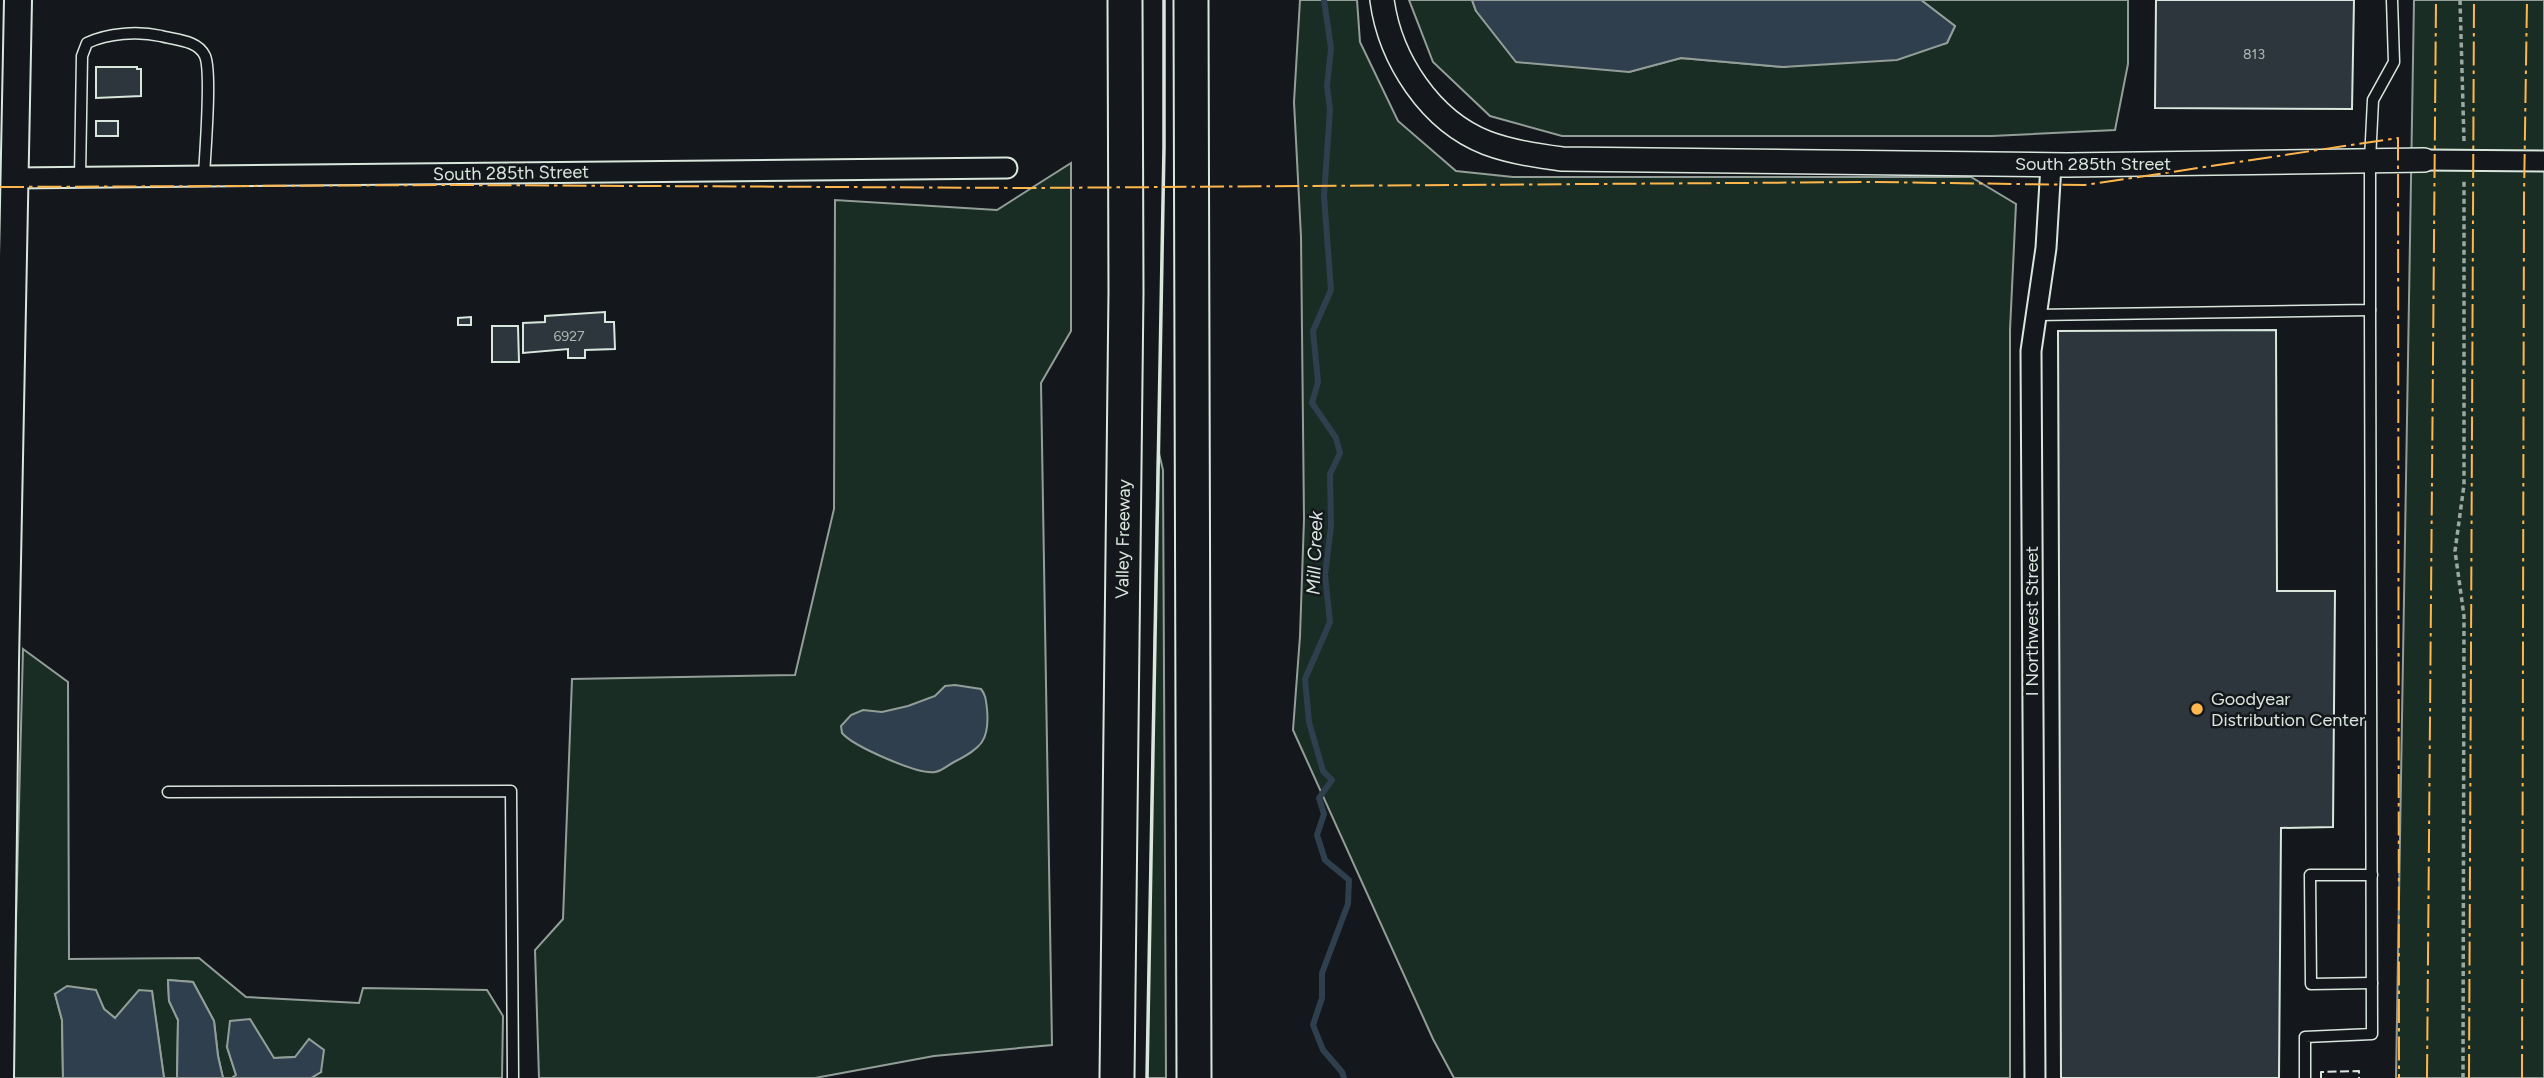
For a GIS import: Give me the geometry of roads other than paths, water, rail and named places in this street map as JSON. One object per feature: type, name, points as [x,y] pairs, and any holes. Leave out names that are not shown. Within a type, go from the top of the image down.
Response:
[{"type":"highway","name":"Valley Freeway","points":[[1117,1078],[1126,292],[1125,0]]},
{"type":"highway","points":[[1192,0],[1194,1078]]},
{"type":"main road","points":[[0,1078],[3,663],[18,0]]},
{"type":"street","name":"South 285th Street","points":[[1382,0],[1393,44],[1407,74],[1456,126],[1486,143],[1523,153],[1562,159],[2050,165],[2370,160],[2544,161]]},
{"type":"street","name":"I Northwest Street","points":[[2035,1078],[2031,351],[2046,248],[2050,165]]},
{"type":"street","name":"South 285th Street","points":[[14,178],[1007,168]]},
{"type":"lane","points":[[2305,1078],[2305,1037],[2372,1034],[2370,160],[2373,100],[2394,62],[2392,0]]},
{"type":"lane","points":[[80,177],[82,55],[87,43],[99,38],[147,33],[192,43],[205,55],[207,85],[204,176]]},
{"type":"lane","points":[[2036,315],[2370,310]]},
{"type":"lane","points":[[168,792],[511,792],[513,1078]]},
{"type":"lane","points":[[2372,875],[2310,875],[2311,984],[2372,983]]},
{"type":"water","points":[[1472,0],[1921,0],[1955,26],[1947,43],[1897,60],[1783,67],[1681,58],[1629,72],[1516,62],[1476,11]]},
{"type":"water","points":[[955,685],[983,691],[986,698],[987,729],[977,748],[940,770],[927,772],[901,764],[859,745],[842,733],[841,726],[851,715],[863,710],[882,712],[908,706],[935,696],[945,686]]},
{"type":"water","points":[[168,980],[193,982],[214,1021],[223,1078],[177,1078],[178,1020],[169,1001]]},
{"type":"water","points":[[67,986],[96,990],[104,1009],[115,1018],[139,990],[152,991],[164,1078],[63,1078],[62,1020],[55,994]]},
{"type":"water","points":[[250,1019],[274,1058],[295,1057],[309,1039],[324,1050],[321,1072],[311,1078],[232,1078],[236,1075],[227,1047],[230,1021]]},
{"type":"waterway","name":"Mill Creek","points":[[1324,0],[1331,48],[1327,86],[1330,110],[1324,196],[1331,290],[1313,331],[1318,382],[1312,403],[1336,438],[1340,453],[1330,474],[1331,526],[1325,575],[1330,622],[1305,679],[1309,722],[1323,771],[1332,780],[1319,798],[1324,814],[1317,835],[1325,860],[1349,880],[1348,904],[1322,973],[1322,998],[1313,1025],[1323,1050],[1344,1078]]},
{"type":"place","name":"Goodyear Distribution Center","points":[[2197,709]]}]
